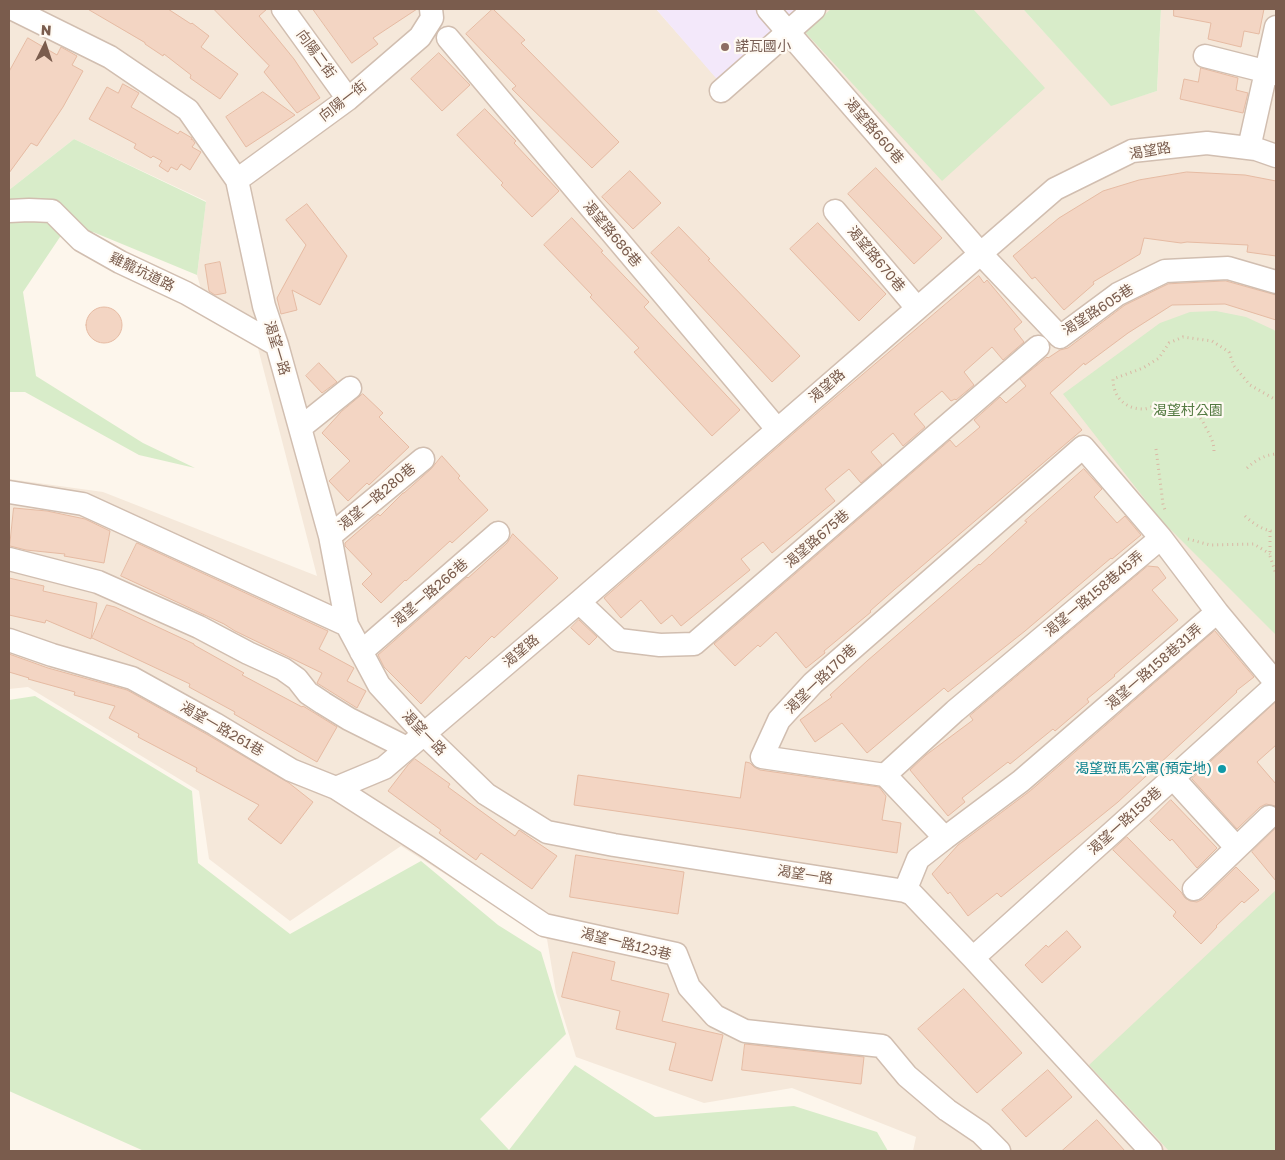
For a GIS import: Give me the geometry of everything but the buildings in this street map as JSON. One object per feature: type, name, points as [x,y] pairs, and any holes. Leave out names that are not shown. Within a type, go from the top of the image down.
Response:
[{"type":"street","name":"渴望一路","points":[[13,9],[110,57],[188,110],[237,180],[264,306],[277,345],[330,536],[347,625],[379,685],[415,741],[486,794],[547,832],[614,845],[908,883]]},
{"type":"street","name":"向陽二街","points":[[283,9],[348,99]]},
{"type":"street","name":"向陽一街","points":[[237,180],[348,99],[420,37],[432,18],[431,9]]},
{"type":"street","name":"渴望路660巷","points":[[768,9],[980,253]]},
{"type":"street","points":[[721,91],[814,9]]},
{"type":"street","points":[[1249,148],[1271,73],[1276,26]]},
{"type":"street","name":"渴望路686巷","points":[[448,38],[777,429]]},
{"type":"street","points":[[1205,56],[1271,73]]},
{"type":"street","name":"渴望路","points":[[415,741],[579,602],[1055,189],[1132,151],[1207,143],[1249,148],[1276,156]]},
{"type":"street","name":"雞籠坑道路","points":[[9,211],[52,211],[80,240],[120,262],[186,293],[277,345]]},
{"type":"street","name":"渴望路670巷","points":[[835,211],[917,308]]},
{"type":"street","name":"渴望路605巷","points":[[980,253],[1060,338],[1118,294],[1165,271],[1228,268],[1276,282]]},
{"type":"street","name":"渴望路675巷","points":[[579,602],[619,640],[660,646],[694,644],[1038,348]]},
{"type":"street","points":[[300,428],[350,388]]},
{"type":"street","name":"渴望一路170巷","points":[[885,775],[762,757],[779,720],[813,683],[1083,447],[1161,538]]},
{"type":"street","name":"渴望一路280巷","points":[[330,536],[423,459]]},
{"type":"street","points":[[9,492],[83,504],[347,625]]},
{"type":"street","name":"渴望一路266巷","points":[[361,652],[498,533]]},
{"type":"street","points":[[1161,538],[1217,612],[1272,690]]},
{"type":"street","name":"渴望一路158巷45弄","points":[[885,775],[955,711],[1161,538]]},
{"type":"street","points":[[9,559],[98,582],[283,669],[297,679],[308,693],[349,719],[415,741]]},
{"type":"street","name":"渴望一路158巷31弄","points":[[945,838],[1021,781],[1217,612]]},
{"type":"street","name":"渴望一路261巷","points":[[9,640],[52,656],[132,678],[215,724],[291,770],[336,788]]},
{"type":"street","name":"渴望一路158巷","points":[[973,958],[1272,690]]},
{"type":"street","points":[[336,788],[384,768],[415,741]]},
{"type":"street","points":[[885,775],[945,838],[918,859],[908,883],[912,894],[1151,1151]]},
{"type":"street","points":[[1173,778],[1236,847]]},
{"type":"street","name":"渴望一路123巷","points":[[336,788],[544,925],[676,954],[689,987],[715,1016],[745,1031],[882,1046],[907,1076],[947,1110],[981,1133],[999,1151]]},
{"type":"street","points":[[1194,889],[1269,817]]},
{"type":"path","points":[[1214,451],[1214,444],[1202,418],[1185,405],[1161,404],[1141,410],[1123,404],[1113,389],[1113,378],[1143,368],[1159,358],[1169,343],[1183,336],[1212,341],[1228,352],[1234,366],[1250,385],[1276,400]]},
{"type":"path","points":[[1156,449],[1163,504],[1166,513]]},
{"type":"path","points":[[1247,468],[1257,459],[1269,454],[1276,454]]},
{"type":"path","points":[[1245,516],[1255,525],[1276,532]]},
{"type":"path","points":[[1270,531],[1270,554],[1276,574]]},
{"type":"path","points":[[1185,538],[1210,546],[1254,544],[1270,554]]},
{"type":"shaded area","points":[[9,9],[656,9],[722,84],[802,9],[1023,9],[1111,105],[1157,91],[1161,9],[1276,9],[1276,1151],[913,1151],[916,1137],[792,1088],[704,1103],[576,1057],[556,993],[547,939],[401,846],[290,921],[209,859],[199,791],[28,687],[9,689],[9,479],[103,492],[317,576],[252,325],[203,296],[197,275],[206,201],[74,139],[9,190]]},
{"type":"shaded area","name":"諾瓦國小","points":[[656,9],[802,9],[722,85]]},
{"type":"green space","points":[[831,9],[973,9],[1045,88],[942,181],[805,32]]},
{"type":"green space","points":[[1023,9],[1161,9],[1157,91],[1111,106]]},
{"type":"green space","points":[[74,139],[206,202],[197,275],[93,232],[60,237],[23,292],[36,376],[143,443],[195,468],[139,455],[25,392],[9,392],[9,190]]},
{"type":"green space","name":"渴望村公園","points":[[1216,311],[1246,317],[1276,332],[1276,635],[1161,520],[1063,394],[1160,323],[1190,312]]},
{"type":"green space","points":[[35,696],[192,791],[198,863],[290,934],[421,861],[498,925],[541,952],[566,1034],[480,1119],[509,1150],[575,1065],[655,1117],[794,1106],[877,1132],[888,1151],[144,1151],[9,1091],[9,700]]},
{"type":"green space","points":[[1276,890],[1276,1151],[1169,1151],[1089,1065]]},
{"type":"place","name":"諾瓦國小","points":[[725,47]]},
{"type":"place","name":"渴望斑馬公寓(預定地)","points":[[1222,769]]}]
